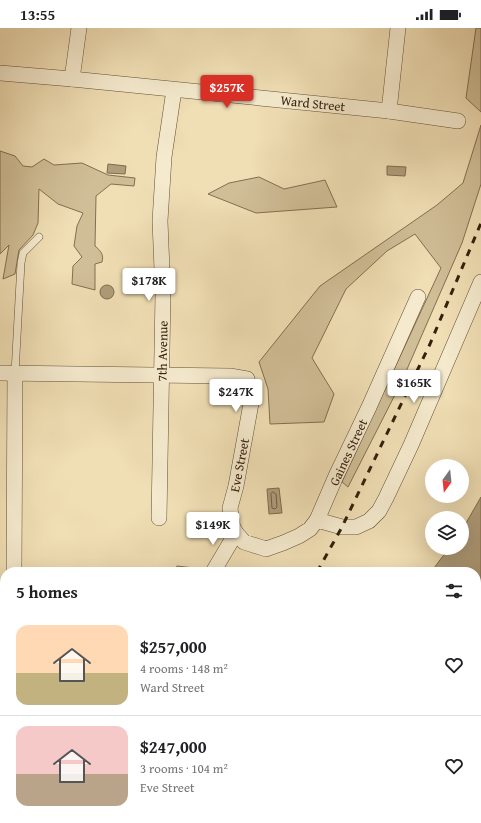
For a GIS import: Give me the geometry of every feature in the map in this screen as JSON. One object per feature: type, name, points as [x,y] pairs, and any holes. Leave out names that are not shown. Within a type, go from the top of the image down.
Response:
[{"type":"street","points":[[72,79],[79,28]]},
{"type":"street","points":[[389,111],[398,28]]},
{"type":"street","name":"Ward Street","points":[[0,73],[389,111],[458,121]]},
{"type":"street","name":"7th Avenue","points":[[159,518],[163,294],[160,221],[164,157],[174,90]]},
{"type":"street","points":[[216,567],[236,533],[244,542],[266,549],[299,536],[310,529],[317,520],[342,527],[356,527],[369,521],[379,511],[411,445],[481,282]]},
{"type":"street","name":"Gaines Street","points":[[317,520],[418,297]]},
{"type":"street","name":"Eve Street","points":[[0,373],[162,374],[230,376],[247,380],[252,398],[236,486],[230,508],[232,525],[236,533]]},
{"type":"street","points":[[14,567],[15,373]]},
{"type":"lane","points":[[15,373],[20,263],[23,253],[39,237]]},
{"type":"shaded area","points":[[476,28],[481,28],[481,112],[466,98]]},
{"type":"shaded area","points":[[481,125],[481,184],[462,243],[401,383],[348,487],[342,482],[441,268],[415,234],[387,251],[346,289],[312,358],[334,394],[324,422],[270,424],[268,389],[259,362],[320,286],[437,205],[463,183]]},
{"type":"shaded area","points":[[0,151],[15,156],[23,166],[32,167],[44,159],[54,165],[82,163],[108,175],[135,178],[134,186],[111,184],[96,196],[95,246],[103,257],[102,262],[95,264],[95,290],[72,284],[73,266],[82,257],[74,246],[77,226],[83,213],[58,204],[39,189],[38,223],[33,235],[19,250],[15,274],[3,279],[9,245],[0,254]]},
{"type":"shaded area","points":[[259,177],[284,189],[325,180],[337,207],[256,213],[208,194],[229,183]]},
{"type":"water","points":[[108,164],[126,166],[125,174],[107,173]]},
{"type":"water","points":[[387,166],[406,167],[405,176],[387,175]]},
{"type":"water","points":[[107,285],[112,287],[114,292],[112,297],[107,299],[102,297],[100,292],[102,287]]},
{"type":"water","points":[[279,488],[282,513],[269,514],[267,489]]},
{"type":"water","points":[[481,497],[481,567],[435,567],[444,555],[469,555],[469,518]]},
{"type":"railway","points":[[320,567],[342,527],[430,344],[481,223]]}]
